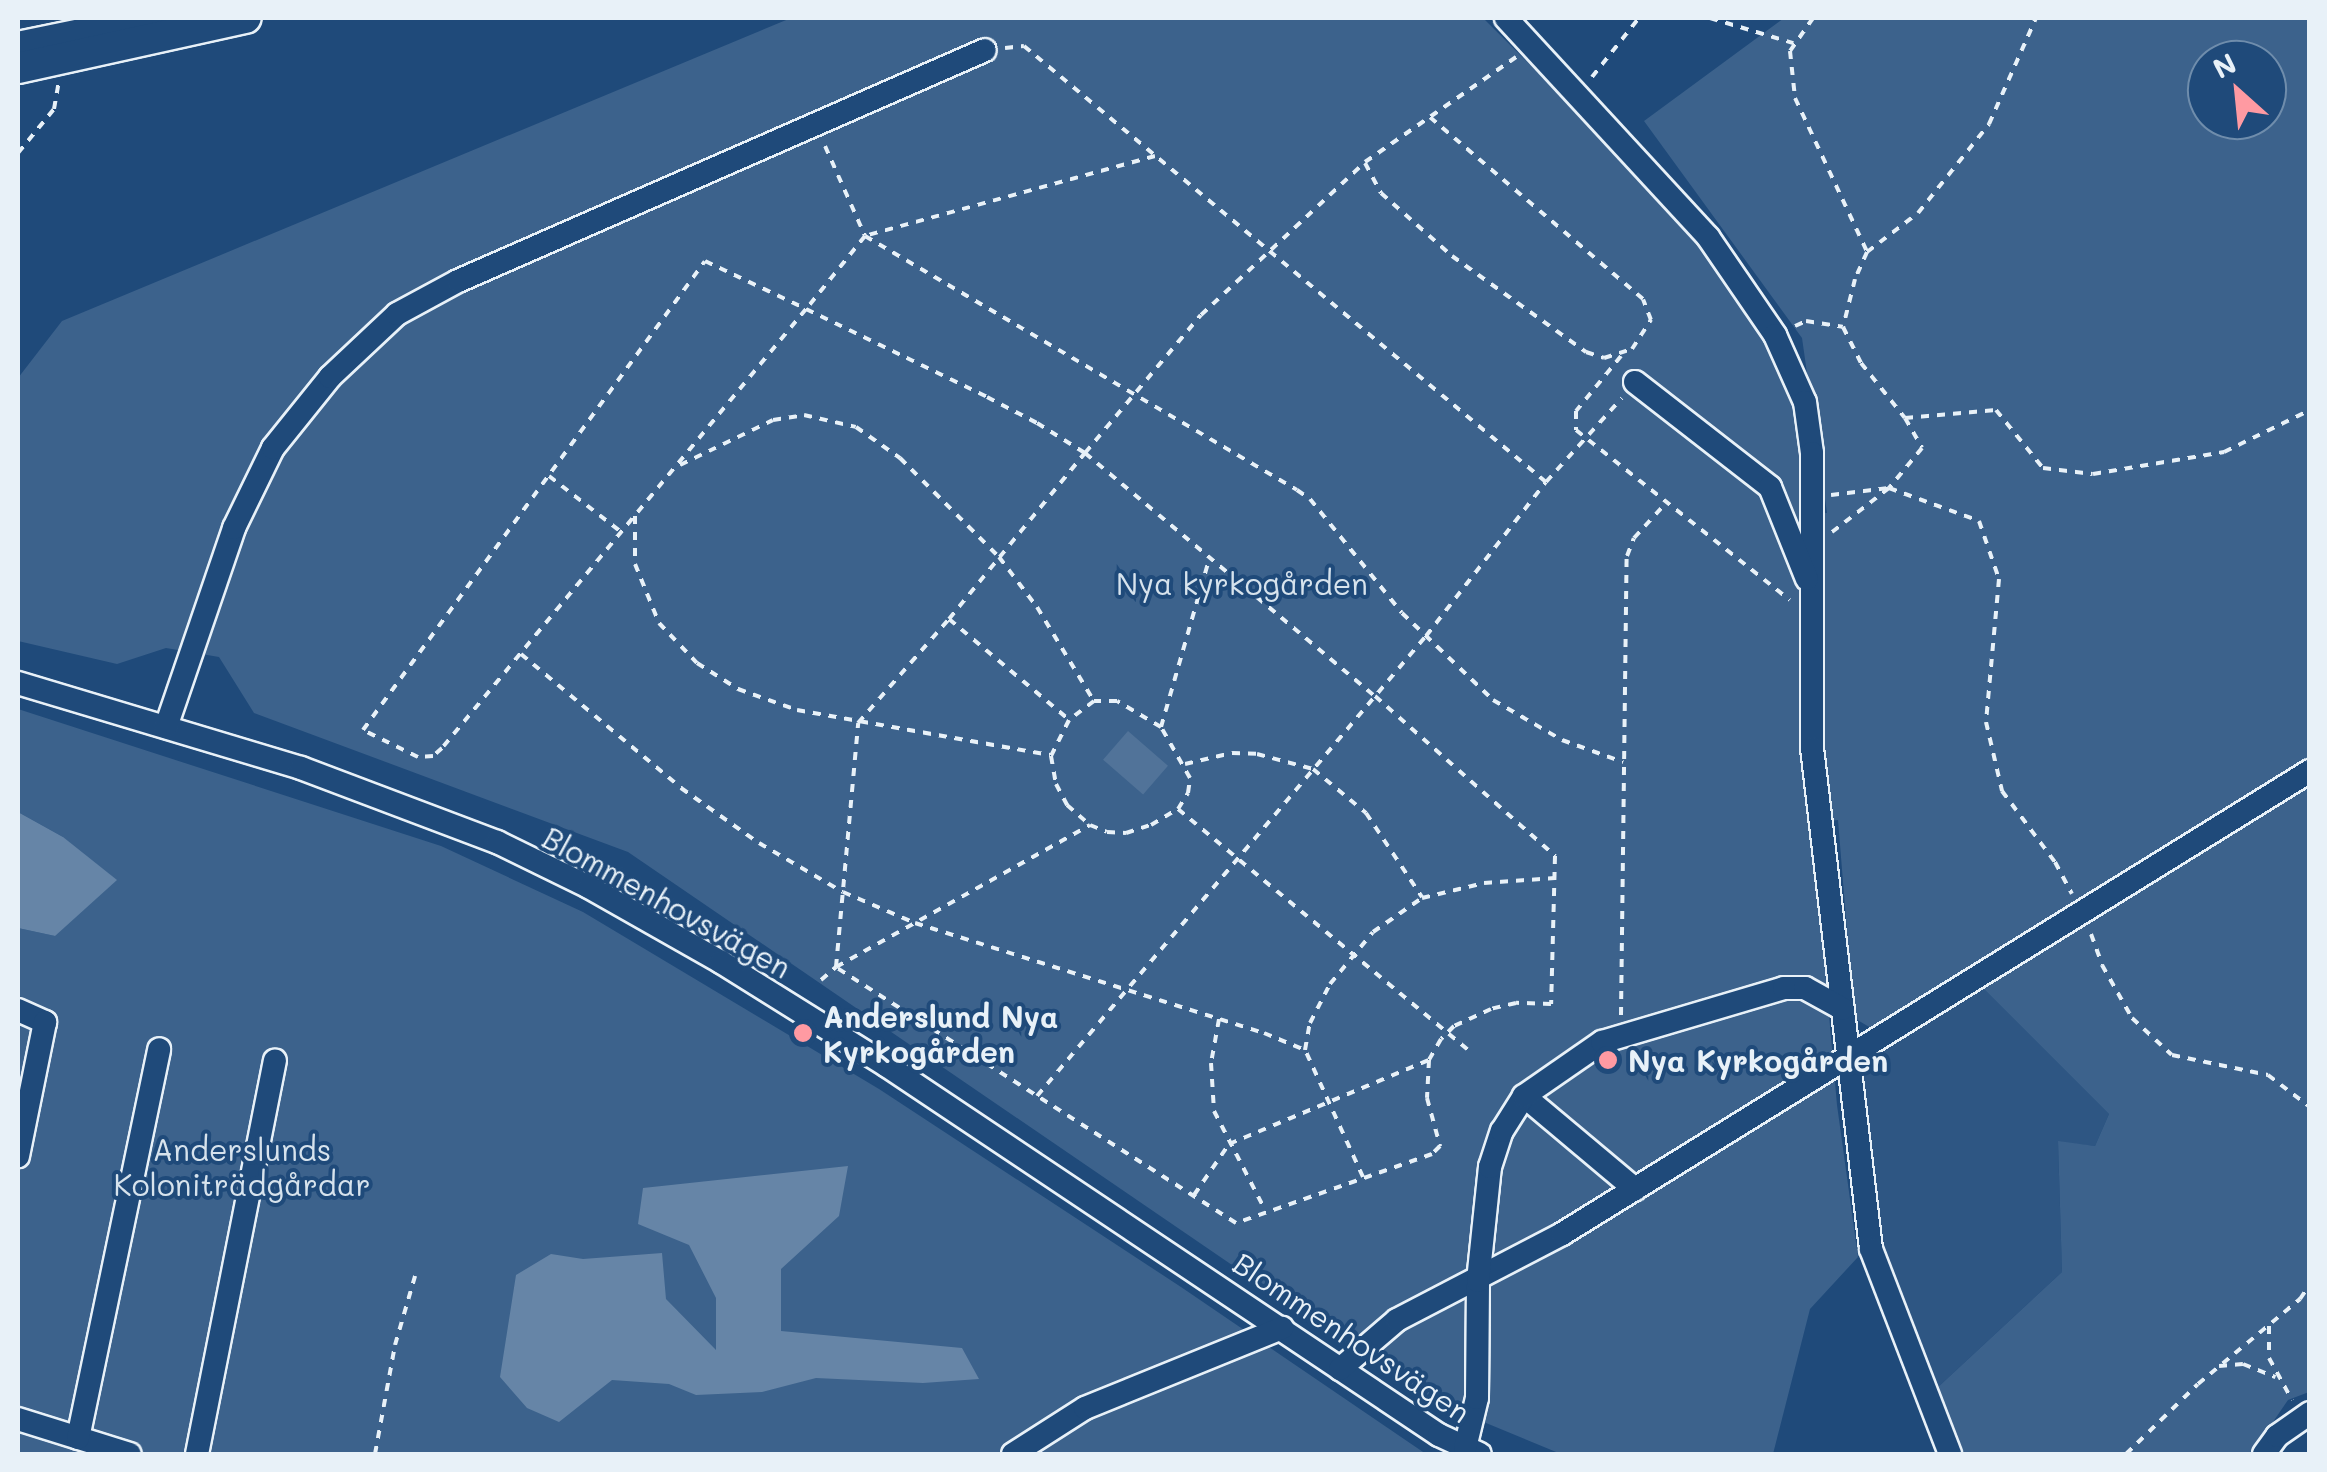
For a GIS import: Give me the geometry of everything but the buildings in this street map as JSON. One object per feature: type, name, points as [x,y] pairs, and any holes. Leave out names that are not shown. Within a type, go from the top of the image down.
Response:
[{"type":"main road","points":[[18,47],[159,18]]},
{"type":"main road","points":[[18,68],[246,18]]},
{"type":"street","points":[[1506,18],[1708,237],[1774,335],[1805,402],[1812,497],[1812,748],[1871,1248],[1950,1454]]},
{"type":"street","points":[[166,727],[234,528],[273,448],[330,378],[397,314],[458,281],[985,50]]},
{"type":"street","points":[[1635,382],[1770,486],[1812,592]]},
{"type":"street","name":"Blommenhovsvägen","points":[[18,684],[301,768],[432,816],[589,886],[721,962],[886,1066],[1282,1328],[1340,1368],[1436,1445],[1473,1451]]},
{"type":"street","points":[[1340,1368],[1397,1320],[1478,1281],[1635,1189],[2310,772]]},
{"type":"street","points":[[1473,1451],[1478,1281],[1490,1166],[1502,1131],[1524,1096],[1583,1052],[1621,1036],[1784,988],[1805,988],[1843,1009]]},
{"type":"street","points":[[18,1010],[45,1022],[18,1156]]},
{"type":"street","points":[[78,1438],[160,1049]]},
{"type":"street","points":[[197,1454],[275,1060]]},
{"type":"street","points":[[1524,1096],[1635,1189]]},
{"type":"street","points":[[1014,1454],[1085,1408],[1282,1328]]},
{"type":"street","points":[[2264,1454],[2306,1415]]},
{"type":"street","points":[[18,1419],[130,1454]]},
{"type":"path","points":[[1576,96],[1639,18]]},
{"type":"path","points":[[1710,18],[1793,42]]},
{"type":"path","points":[[1814,18],[1793,42],[1796,98],[1867,252]]},
{"type":"path","points":[[1813,547],[1889,488],[1922,448],[1905,418],[1861,363],[1844,327],[1855,280],[1867,252],[1918,213],[1989,124],[2036,18]]},
{"type":"path","points":[[985,50],[1024,46],[1546,482]]},
{"type":"path","points":[[836,967],[858,722],[1201,315],[1365,162],[1533,46]]},
{"type":"path","points":[[18,153],[54,109],[60,95],[58,62]]},
{"type":"path","points":[[1430,117],[1642,299],[1650,320],[1646,333],[1576,411],[1576,430],[1812,618]]},
{"type":"path","points":[[815,123],[865,236],[1310,499],[1364,572],[1426,636],[1516,716],[1562,740],[1623,762]]},
{"type":"path","points":[[836,967],[1236,1223],[1432,1154],[1440,1146],[1427,1098],[1429,1060],[1446,1033],[1472,1015],[1491,1008],[1516,1003],[1551,1004],[1555,856],[1550,848],[1084,452],[987,396],[806,309],[705,261],[363,730],[418,757],[433,756],[622,533],[635,516],[806,309],[865,236],[1155,156]]},
{"type":"path","points":[[1365,162],[1382,193],[1452,256],[1586,352],[1604,358],[1622,356]]},
{"type":"path","points":[[1774,335],[1806,321],[1844,327]]},
{"type":"path","points":[[1037,1096],[1426,636],[1546,482],[1635,382]]},
{"type":"path","points":[[1905,418],[1996,410],[2044,468],[2093,474],[2224,452],[2310,410]]},
{"type":"path","points":[[676,467],[773,420],[831,418],[856,427],[900,458],[999,557],[1037,607],[1094,701]]},
{"type":"path","points":[[548,476],[622,533]]},
{"type":"path","points":[[1812,497],[1889,488],[1979,522],[1999,578],[1986,722],[2002,792],[2055,862],[2082,912],[2102,965],[2132,1018],[2172,1055],[2268,1075],[2309,1106]]},
{"type":"path","points":[[1621,1036],[1628,556],[1634,538],[1666,503]]},
{"type":"path","points":[[635,516],[634,564],[660,623],[697,663],[738,690],[858,722],[1051,756]]},
{"type":"path","points":[[1160,727],[1209,560]]},
{"type":"path","points":[[948,619],[1069,720]]},
{"type":"path","points":[[520,654],[681,788],[759,843],[842,892],[915,923],[1219,1018],[1305,1050]]},
{"type":"path","points":[[1094,701],[1118,702],[1160,727],[1186,764],[1188,794],[1178,808],[1151,826],[1126,833],[1107,832],[1090,825],[1067,805],[1056,784],[1051,756],[1069,720],[1094,701]]},
{"type":"path","points":[[1186,764],[1232,754],[1257,754],[1313,769],[1366,813],[1422,898]]},
{"type":"path","points":[[1178,808],[1469,1051]]},
{"type":"path","points":[[821,980],[836,967],[1090,825]]},
{"type":"path","points":[[1363,1177],[1305,1050],[1310,1023],[1330,984],[1373,932],[1422,898],[1484,883],[1555,878]]},
{"type":"path","points":[[1219,1018],[1210,1088],[1214,1111],[1265,1211]]},
{"type":"path","points":[[1194,1195],[1230,1144],[1429,1060]]},
{"type":"path","points":[[374,1454],[395,1344],[415,1276]]},
{"type":"path","points":[[2126,1454],[2219,1366],[2300,1299],[2310,1284]]},
{"type":"path","points":[[2269,1324],[2269,1358],[2276,1377],[2306,1415]]},
{"type":"path","points":[[2219,1366],[2243,1364],[2276,1377]]},
{"type":"shaded area","points":[[18,812],[63,837],[117,880],[55,936],[18,928]]},
{"type":"shaded area","points":[[1982,987],[2109,1114],[2095,1146],[2058,1142],[2062,1272],[1936,1389],[1878,1245],[1860,1061]]},
{"type":"shaded area","points":[[848,1166],[839,1216],[781,1269],[781,1331],[962,1348],[979,1379],[923,1383],[816,1378],[762,1392],[696,1395],[669,1384],[612,1380],[559,1422],[527,1408],[500,1377],[516,1275],[551,1254],[583,1259],[662,1253],[666,1299],[716,1350],[716,1298],[689,1245],[638,1224],[643,1188]]},
{"type":"green space","name":"Nya kyrkogården","points":[[791,18],[1483,18],[1605,139],[1694,237],[1765,339],[1801,416],[1806,511],[1827,513],[1802,338],[1644,121],[1784,18],[2309,18],[2309,1392],[2288,1400],[2251,1454],[1965,1454],[1936,1389],[2062,1272],[2058,1141],[2095,1146],[2109,1114],[1964,969],[1871,1028],[1854,1018],[1838,820],[1812,823],[1837,1105],[1858,1257],[1810,1309],[1773,1454],[1561,1454],[1428,1399],[628,852],[254,713],[219,657],[166,648],[117,664],[18,641],[18,378],[62,321]]},
{"type":"green space","name":"Anderslunds Koloniträdgårdar","points":[[18,709],[441,846],[583,912],[879,1089],[1426,1454],[18,1454],[18,928],[55,936],[63,837],[18,812]]},
{"type":"place","name":"Anderslund Nya Kyrkogården","points":[[803,1033]]},
{"type":"place","name":"Nya Kyrkogården","points":[[1608,1060]]}]
